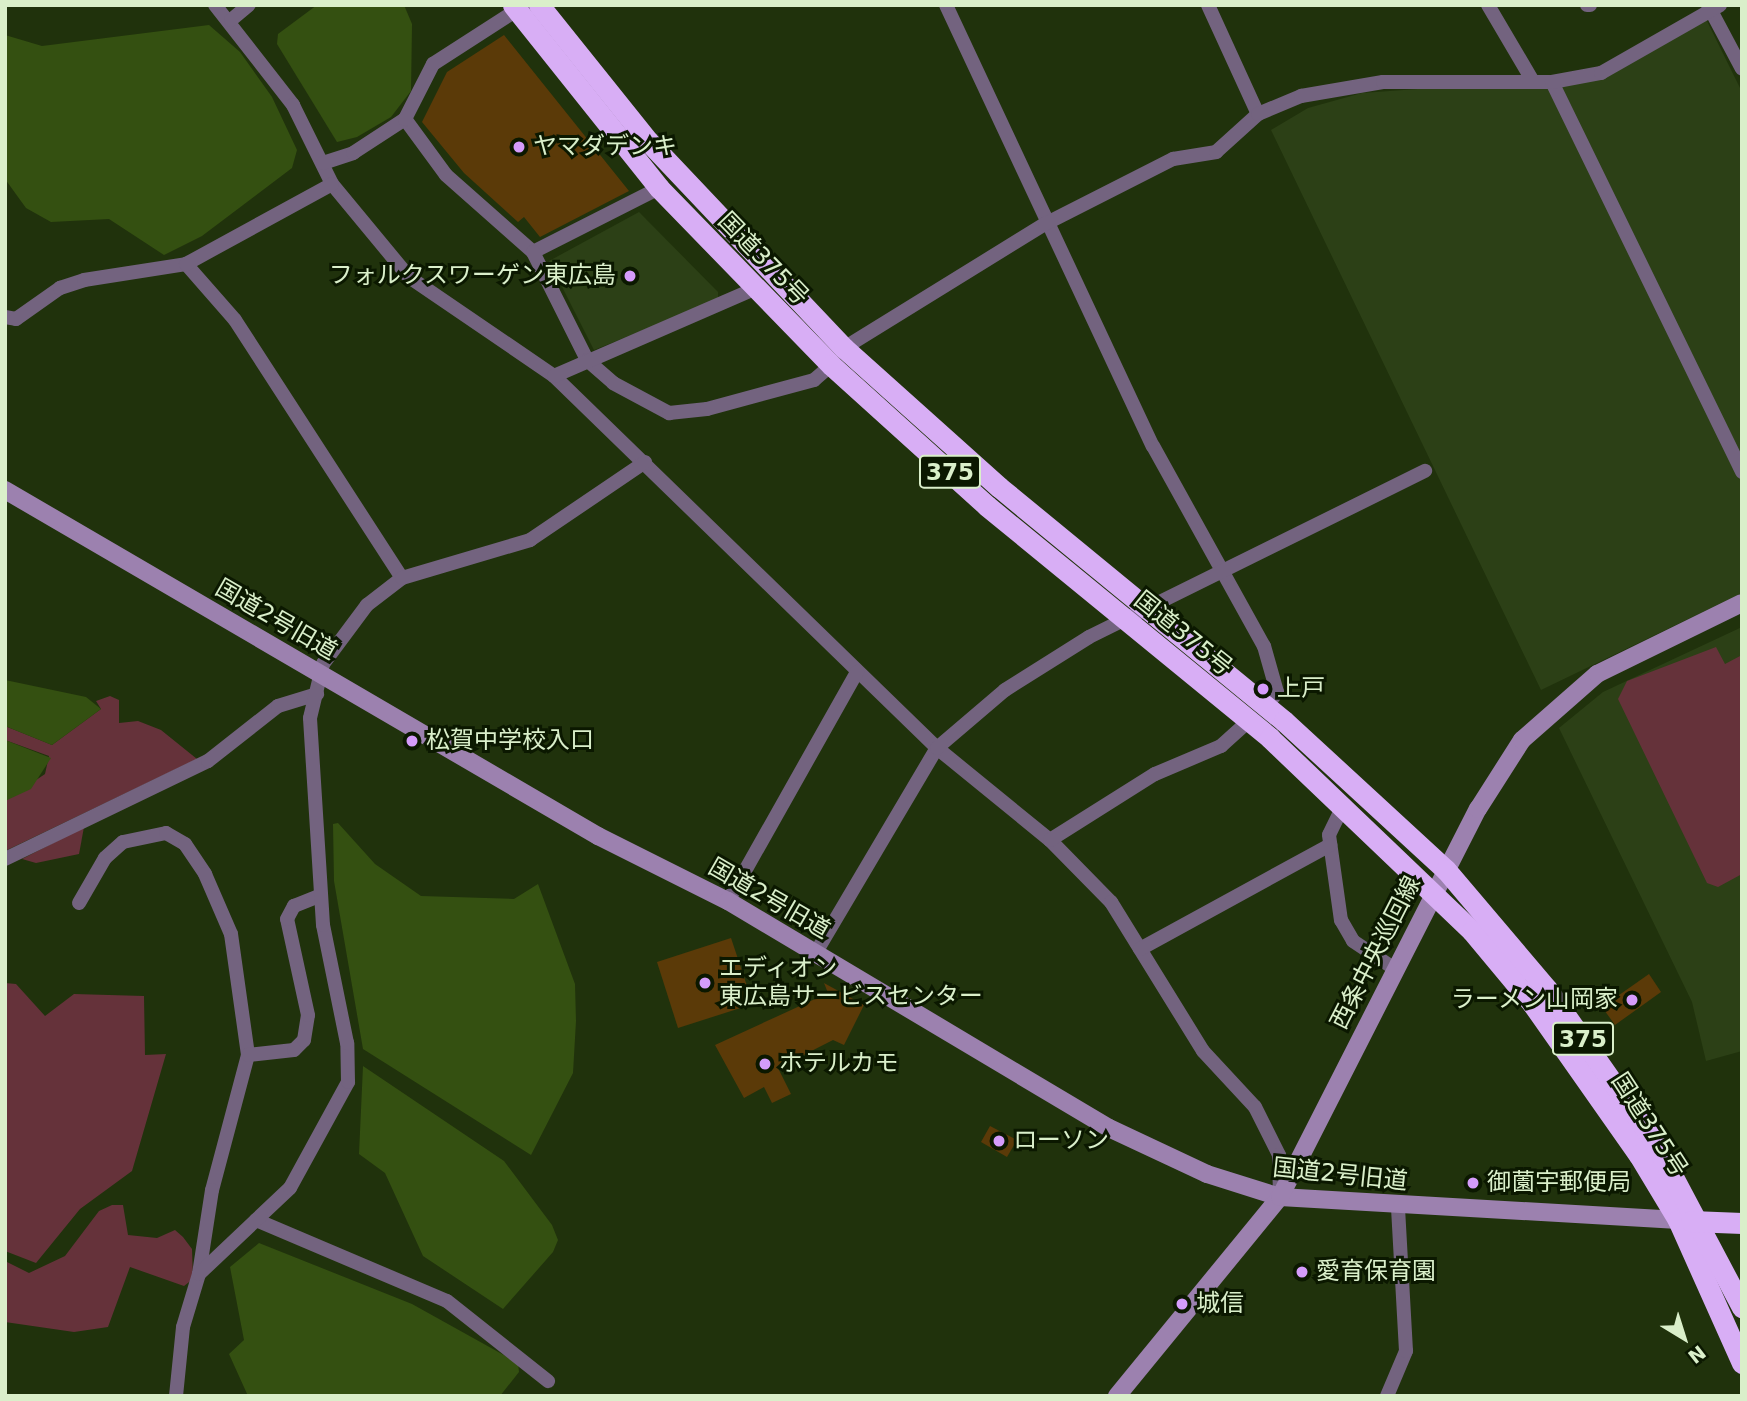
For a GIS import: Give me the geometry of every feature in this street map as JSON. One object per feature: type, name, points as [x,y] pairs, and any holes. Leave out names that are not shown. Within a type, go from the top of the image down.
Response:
[{"type":"highway","name":"国道375号","points":[[539,5],[666,161],[837,357],[1123,620],[1249,721],[1344,804],[1436,891],[1577,1063],[1678,1220],[1742,1363]]},
{"type":"highway","name":"国道375号","points":[[518,7],[659,188],[754,289],[1266,707],[1446,870],[1562,1010],[1701,1222],[1742,1307]]},
{"type":"highway","points":[[1678,1220],[1742,1223]]},
{"type":"street","points":[[215,5],[231,20],[293,105],[332,184],[409,277],[554,376],[937,748],[1050,840],[1111,902],[1203,1051],[1255,1107],[1279,1155],[1280,1197]]},
{"type":"street","points":[[231,20],[249,5]]},
{"type":"street","points":[[946,5],[1045,224],[1276,676],[1278,692],[1266,707]]},
{"type":"street","points":[[1209,5],[1258,114]]},
{"type":"street","points":[[1488,5],[1531,78]]},
{"type":"street","points":[[323,163],[353,153],[405,119],[433,64],[518,7]]},
{"type":"street","points":[[405,119],[446,175],[533,252],[587,360],[623,389],[669,413],[683,413],[814,380],[837,357],[1045,224],[1173,159],[1216,152],[1258,114],[1301,96],[1383,82],[1531,78],[1552,82],[1601,74],[1713,7],[1742,69]]},
{"type":"street","points":[[1552,82],[1742,471]]},
{"type":"street","points":[[5,317],[16,319],[60,288],[84,280],[186,264],[332,184]]},
{"type":"street","points":[[533,252],[659,188]]},
{"type":"street","points":[[186,264],[235,320],[402,578]]},
{"type":"street","points":[[554,376],[754,289]]},
{"type":"street","points":[[199,1274],[290,1188],[348,1082],[321,895],[310,718],[323,675],[323,664],[367,605],[402,578],[530,540],[645,462]]},
{"type":"street","points":[[815,954],[937,748],[1005,690],[1123,620],[1222,574],[1425,471]]},
{"type":"street","name":"国道2号旧道","points":[[5,490],[598,836],[728,901],[1109,1128],[1207,1174],[1280,1197],[1398,1207],[1678,1220]]},
{"type":"street","name":"西条中央巡回線","points":[[1117,1396],[1280,1197],[1446,870],[1503,767],[1543,717],[1597,674],[1742,603]]},
{"type":"street","points":[[728,901],[857,672]]},
{"type":"street","points":[[5,859],[208,761],[278,706],[317,694]]},
{"type":"street","points":[[1050,840],[1155,774],[1221,747],[1249,721]]},
{"type":"street","points":[[1344,804],[1330,845],[1345,930],[1395,969]]},
{"type":"street","points":[[79,904],[105,858],[123,842],[166,833],[185,845],[221,904],[231,934],[248,1055],[212,1190],[199,1274],[183,1327],[176,1396]]},
{"type":"street","points":[[1140,949],[1330,845]]},
{"type":"street","points":[[248,1055],[294,1050],[304,1040],[308,1014],[287,919],[294,906],[321,895]]},
{"type":"street","points":[[1387,1396],[1406,1351],[1398,1207]]},
{"type":"street","points":[[256,1220],[413,1282],[447,1301],[548,1381]]},
{"type":"shaded area","points":[[317,5],[404,5],[412,24],[411,91],[391,117],[357,137],[337,142],[277,44],[278,34]]},
{"type":"shaded area","points":[[1706,19],[1742,92],[1742,593],[1541,690],[1271,130],[1308,108],[1362,93],[1601,76]]},
{"type":"shaded area","points":[[209,25],[240,52],[272,97],[297,150],[292,168],[202,236],[164,255],[109,219],[51,222],[26,208],[5,179],[5,35],[42,46]]},
{"type":"shaded area","name":"フォルクスワーゲン東広島","points":[[639,212],[718,292],[718,300],[594,350],[549,261]]},
{"type":"shaded area","points":[[1742,627],[1742,1051],[1706,1061],[1692,1002],[1559,728],[1603,692]]},
{"type":"shaded area","points":[[1716,647],[1725,664],[1742,655],[1742,874],[1718,887],[1707,883],[1618,699],[1627,681]]},
{"type":"shaded area","points":[[5,680],[86,697],[101,709],[52,745],[5,726]]},
{"type":"shaded area","points":[[110,696],[119,700],[119,723],[138,721],[161,730],[197,759],[5,851],[5,801],[45,774],[49,756],[5,740],[5,726],[52,745],[101,709],[96,701]]},
{"type":"shaded area","points":[[5,740],[51,758],[31,789],[5,801]]},
{"type":"shaded area","points":[[338,823],[375,864],[421,896],[514,899],[538,884],[575,984],[576,1021],[573,1073],[531,1155],[363,1049],[334,881],[333,824]]},
{"type":"shaded area","points":[[84,827],[79,854],[36,863],[22,859]]},
{"type":"shaded area","points":[[5,983],[16,984],[45,1016],[74,994],[144,996],[145,1055],[166,1054],[132,1171],[80,1209],[36,1263],[5,1251]]},
{"type":"shaded area","points":[[363,1066],[504,1161],[552,1225],[558,1240],[553,1252],[503,1309],[423,1256],[385,1173],[359,1154]]},
{"type":"shaded area","points":[[112,1205],[123,1205],[128,1235],[157,1238],[175,1230],[183,1237],[192,1249],[193,1279],[184,1286],[130,1267],[108,1327],[74,1332],[5,1322],[5,1261],[29,1273],[65,1256],[99,1211]]},
{"type":"shaded area","points":[[259,1243],[412,1304],[518,1363],[519,1372],[500,1396],[248,1396],[229,1354],[244,1340],[230,1267]]},
{"type":"building","name":"ヤマダデンキ","points":[[504,35],[629,191],[540,237],[524,217],[518,222],[464,173],[422,122],[447,72]]},
{"type":"building","name":"エディオン 東広島サービスセンター","points":[[731,938],[753,1004],[678,1028],[657,962]]},
{"type":"building","name":"ラーメン山岡家","points":[[1649,974],[1661,992],[1615,1025],[1602,1007]]},
{"type":"building","points":[[824,983],[864,1005],[844,1045],[833,1040],[778,1068],[791,1094],[772,1103],[764,1087],[744,1098],[715,1045],[828,993]]},
{"type":"building","name":"ローソン","points":[[990,1126],[1017,1140],[1007,1157],[981,1142]]},
{"type":"place","name":"ヤマダデンキ","points":[[519,147]]},
{"type":"place","name":"フォルクスワーゲン東広島","points":[[630,276]]},
{"type":"place","name":"上戸","points":[[1263,689]]},
{"type":"place","name":"松賀中学校入口","points":[[412,741]]},
{"type":"place","name":"エディオン 東広島サービスセンター","points":[[705,983]]},
{"type":"place","name":"ラーメン山岡家","points":[[1632,1000]]},
{"type":"place","name":"ホテルカモ","points":[[765,1064]]},
{"type":"place","name":"ローソン","points":[[999,1141]]},
{"type":"place","name":"御薗宇郵便局","points":[[1473,1183]]},
{"type":"place","name":"愛育保育園","points":[[1302,1272]]},
{"type":"place","name":"城信","points":[[1182,1304]]}]
